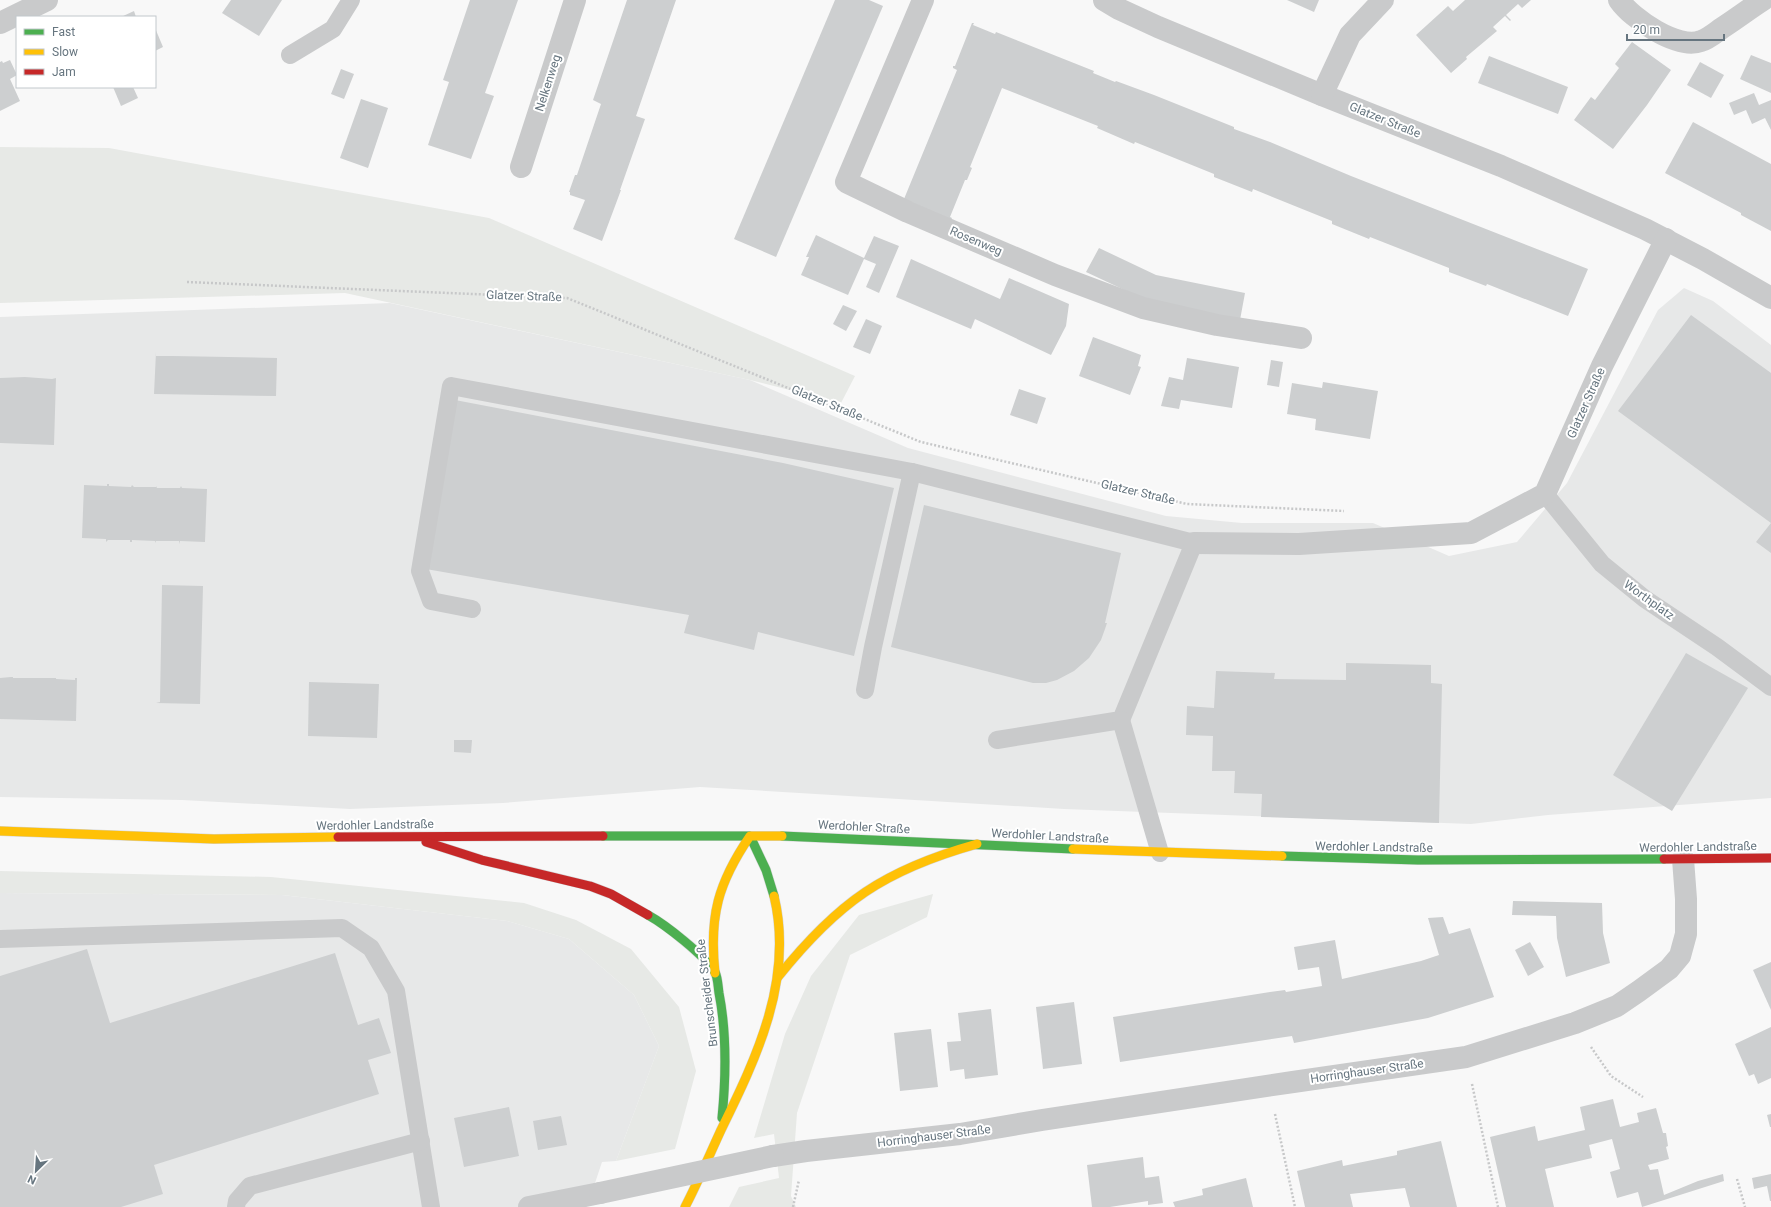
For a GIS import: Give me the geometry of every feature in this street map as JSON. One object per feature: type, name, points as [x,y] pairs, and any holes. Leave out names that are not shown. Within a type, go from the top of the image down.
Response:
[{"type":"main road","name":"Werdohler Landstraße","points":[[0,832],[214,839],[404,836],[750,836]]},
{"type":"main road","points":[[404,836],[482,860],[590,886],[611,894],[656,920],[679,937],[715,973]]},
{"type":"main road","name":"Werdohler Straße","points":[[750,836],[807,836],[977,844]]},
{"type":"main road","name":"Brunscheider Straße","points":[[685,1207],[695,1189],[746,1078],[764,1028],[778,977],[780,931],[771,883],[762,859],[750,836],[738,852],[728,870],[720,889],[714,910],[712,952],[722,1009],[725,1045],[725,1089],[720,1133]]},
{"type":"main road","name":"Werdohler Landstraße","points":[[977,844],[1160,853],[1418,860],[1771,858]]},
{"type":"main road","points":[[778,977],[796,952],[817,929],[841,908],[866,890],[892,874],[919,861],[947,851],[977,844]]},
{"type":"street","points":[[0,22],[47,0]]},
{"type":"street","name":"Nelkenweg","points":[[521,167],[575,0]]},
{"type":"street","name":"Rosenweg","points":[[923,0],[846,182],[908,212],[1048,272],[1143,308],[1217,325],[1302,338]]},
{"type":"street","name":"Glatzer Straße","points":[[1104,0],[1119,9],[1158,27],[1322,95],[1501,166],[1666,239],[1771,298]]},
{"type":"street","points":[[1322,95],[1350,35],[1383,0]]},
{"type":"street","points":[[1619,0],[1636,19],[1650,28],[1671,38],[1695,43],[1706,39],[1763,0]]},
{"type":"street","name":"Glatzer Straße","points":[[1545,494],[1602,366],[1666,239]]},
{"type":"street","points":[[1194,543],[1299,544],[1471,533],[1545,494]]},
{"type":"street","name":"Horringhauser Straße","points":[[529,1207],[773,1156],[960,1134],[1042,1120],[1466,1057],[1575,1023],[1617,1006],[1653,982],[1669,969],[1680,956],[1686,934],[1686,899],[1683,859]]},
{"type":"lane","points":[[290,55],[333,29],[352,0]]},
{"type":"lane","points":[[472,609],[431,601],[420,571],[451,386],[912,472],[1194,543],[1121,720],[1160,853]]},
{"type":"lane","points":[[865,690],[873,647],[912,472]]},
{"type":"lane","name":"Worthplatz","points":[[1545,494],[1602,564],[1645,600],[1717,647],[1771,687]]},
{"type":"lane","points":[[997,740],[1121,720]]},
{"type":"lane","points":[[0,939],[342,928],[371,948],[396,991],[431,1207]]},
{"type":"lane","points":[[236,1207],[237,1201],[250,1186],[421,1140]]},
{"type":"path","name":"Glatzer Straße","points":[[187,282],[567,298],[920,442],[1187,504],[1346,511]]},
{"type":"path","points":[[1575,1023],[1611,1076],[1643,1097]]},
{"type":"path","points":[[1466,1057],[1498,1207]]},
{"type":"path","points":[[1269,1086],[1295,1207]]},
{"type":"path","points":[[1737,1179],[1745,1207]]},
{"type":"shaded area","points":[[0,147],[109,148],[489,218],[855,376],[841,403],[750,380],[345,293],[0,303]]},
{"type":"shaded area","points":[[1684,288],[1713,301],[1771,345],[1771,798],[1548,815],[1471,824],[1064,809],[700,787],[503,803],[350,809],[182,800],[0,797],[0,317],[390,303],[750,380],[908,448],[1166,516],[1242,523],[1373,523],[1449,556],[1517,542],[1567,483],[1658,310]]},
{"type":"shaded area","points":[[0,871],[271,877],[524,903],[576,920],[631,949],[679,1007],[696,1071],[675,1149],[616,1161],[659,1046],[634,995],[569,939],[507,921],[282,895],[0,893]]},
{"type":"shaded area","points":[[0,893],[282,895],[507,921],[569,939],[634,995],[659,1046],[616,1161],[602,1162],[587,1207],[0,1207]]},
{"type":"shaded area","points":[[933,894],[927,917],[850,955],[797,1113],[791,1196],[796,1207],[729,1207],[739,1187],[779,1178],[774,1134],[754,1138],[785,1034],[811,976],[859,915]]},
{"type":"building","points":[[231,0],[282,0],[259,36],[222,13]]},
{"type":"building","points":[[470,0],[518,0],[485,93],[494,96],[471,159],[428,145],[449,82],[443,80]]},
{"type":"building","points":[[627,0],[676,0],[636,116],[645,119],[602,241],[573,229],[585,200],[570,195],[569,192],[575,175],[577,175],[601,104],[593,100]]},
{"type":"building","points":[[835,0],[869,0],[883,6],[776,257],[734,239]]},
{"type":"building","points":[[1287,0],[1319,0],[1314,12]]},
{"type":"building","points":[[1465,0],[1531,0],[1522,8],[1518,4],[1506,15],[1511,20],[1510,21],[1505,16],[1493,27],[1497,31],[1466,57],[1467,59],[1451,73],[1416,35],[1448,6],[1453,11]]},
{"type":"building","points":[[134,11],[136,16],[123,16]]},
{"type":"building","points":[[972,23],[974,23],[973,25],[995,34],[996,32],[1094,71],[1093,73],[1115,82],[1116,81],[1154,95],[1351,176],[1588,269],[1568,316],[1487,284],[1486,286],[1449,272],[1449,268],[1370,237],[1369,239],[1332,224],[1332,221],[1253,189],[1252,192],[1214,177],[1214,174],[1135,142],[1134,144],[1097,128],[1098,126],[1002,88],[970,167],[972,168],[967,180],[965,180],[950,217],[952,218],[951,220],[904,199],[957,70],[953,68],[953,66],[955,66]]},
{"type":"building","points":[[156,30],[163,47],[156,50]]},
{"type":"building","points":[[1632,42],[1671,70],[1647,105],[1613,149],[1574,120],[1591,97],[1595,100],[1619,68],[1615,64]]},
{"type":"building","points":[[1751,55],[1771,63],[1771,93],[1740,79]]},
{"type":"building","points":[[1489,56],[1568,87],[1558,114],[1478,83]]},
{"type":"building","points":[[10,60],[16,73],[16,76],[10,79],[20,101],[0,111],[0,62],[2,61],[3,63]]},
{"type":"building","points":[[1700,62],[1724,75],[1711,98],[1687,85]]},
{"type":"building","points":[[341,69],[354,74],[344,99],[331,94]]},
{"type":"building","points":[[113,88],[133,88],[138,98],[121,106]]},
{"type":"building","points":[[1754,93],[1759,105],[1771,100],[1771,130],[1765,118],[1752,124],[1746,110],[1734,115],[1729,103]]},
{"type":"building","points":[[361,99],[388,108],[368,168],[340,158]]},
{"type":"building","points":[[1693,122],[1771,164],[1771,231],[1741,215],[1741,213],[1665,173]]},
{"type":"building","points":[[816,235],[864,258],[874,236],[899,246],[879,293],[866,287],[876,264],[864,259],[848,295],[801,275],[809,257],[806,257]]},
{"type":"building","points":[[1099,248],[1156,275],[1245,293],[1240,320],[1148,301],[1086,272]]},
{"type":"building","points":[[911,259],[1000,299],[1009,278],[1069,304],[1066,326],[1051,355],[975,319],[971,329],[896,297]]},
{"type":"building","points":[[843,305],[857,311],[846,331],[833,324]]},
{"type":"building","points":[[1691,315],[1771,373],[1771,523],[1618,411]]},
{"type":"building","points":[[866,319],[882,326],[870,354],[853,347]]},
{"type":"building","points":[[1093,337],[1141,355],[1138,366],[1141,367],[1130,395],[1079,376]]},
{"type":"building","points":[[156,352],[156,356],[277,358],[276,396],[154,394]]},
{"type":"building","points":[[1187,358],[1239,367],[1232,408],[1181,400],[1179,409],[1161,406],[1169,377],[1183,380]]},
{"type":"building","points":[[1271,360],[1283,362],[1279,387],[1267,385]]},
{"type":"building","points":[[0,378],[56,378],[54,445],[0,443]]},
{"type":"building","points":[[1323,382],[1378,391],[1370,439],[1315,430],[1316,419],[1287,414],[1292,383],[1322,388]]},
{"type":"building","points":[[1019,389],[1046,398],[1037,424],[1010,415]]},
{"type":"building","points":[[455,400],[783,463],[894,488],[854,656],[758,632],[754,650],[684,633],[689,615],[426,569]]},
{"type":"building","points":[[107,484],[109,484],[109,486],[131,487],[132,485],[134,487],[156,486],[157,488],[180,488],[181,486],[182,488],[207,489],[205,542],[180,541],[180,544],[179,541],[156,541],[156,543],[155,541],[132,540],[132,542],[130,542],[130,540],[108,540],[106,542],[106,539],[82,538],[84,485],[107,486]]},
{"type":"building","points":[[924,505],[1121,553],[1105,623],[1107,623],[1101,640],[1089,658],[1074,671],[1057,680],[1046,683],[1033,683],[891,647]]},
{"type":"building","points":[[1771,523],[1771,553],[1756,542]]},
{"type":"building","points":[[162,585],[203,586],[200,704],[156,703],[160,702]]},
{"type":"building","points":[[1686,653],[1748,688],[1672,811],[1613,775]]},
{"type":"building","points":[[1346,663],[1431,665],[1431,683],[1442,684],[1439,823],[1261,817],[1262,794],[1234,793],[1235,771],[1212,771],[1213,736],[1186,735],[1187,706],[1214,708],[1216,671],[1275,673],[1274,679],[1346,680]]},
{"type":"building","points":[[13,677],[75,680],[75,678],[77,678],[76,721],[0,719],[0,678]]},
{"type":"building","points":[[309,682],[379,684],[377,738],[308,736]]},
{"type":"building","points":[[454,740],[472,740],[471,753],[454,752]]},
{"type":"building","points":[[1513,901],[1602,903],[1603,933],[1610,963],[1566,977],[1557,938],[1556,916],[1512,915]]},
{"type":"building","points":[[1443,917],[1449,934],[1470,928],[1494,997],[1428,1018],[1294,1043],[1292,1036],[1120,1062],[1113,1017],[1270,992],[1285,990],[1286,992],[1322,986],[1319,967],[1298,970],[1294,947],[1335,940],[1342,979],[1421,961],[1439,955],[1428,918]]},
{"type":"building","points":[[1530,942],[1544,967],[1528,976],[1515,950]]},
{"type":"building","points":[[87,949],[110,1023],[335,953],[358,1025],[379,1018],[391,1053],[368,1060],[379,1094],[154,1165],[163,1194],[121,1207],[0,1207],[0,976]]},
{"type":"building","points":[[1771,962],[1771,1010],[1753,970]]},
{"type":"building","points":[[1074,1002],[1082,1064],[1043,1069],[1036,1007]]},
{"type":"building","points":[[991,1009],[998,1075],[965,1079],[964,1069],[950,1071],[947,1042],[961,1041],[958,1013]]},
{"type":"building","points":[[1771,1027],[1771,1078],[1758,1084],[1754,1074],[1749,1076],[1735,1044]]},
{"type":"building","points":[[931,1029],[938,1087],[900,1091],[894,1033]]},
{"type":"building","points":[[1613,1099],[1620,1127],[1639,1122],[1637,1113],[1656,1108],[1663,1133],[1666,1133],[1668,1146],[1666,1147],[1669,1159],[1648,1165],[1650,1170],[1658,1169],[1664,1195],[1698,1181],[1723,1174],[1724,1181],[1642,1207],[1638,1192],[1617,1198],[1610,1172],[1620,1169],[1612,1139],[1589,1145],[1592,1158],[1545,1169],[1554,1207],[1506,1207],[1490,1137],[1535,1126],[1538,1141],[1585,1130],[1580,1107]]},
{"type":"building","points":[[509,1107],[519,1156],[464,1167],[454,1118]]},
{"type":"building","points":[[1771,1114],[1771,1127],[1770,1127],[1767,1115]]},
{"type":"building","points":[[561,1116],[567,1145],[538,1150],[533,1121]]},
{"type":"building","points":[[1441,1141],[1457,1207],[1410,1207],[1405,1188],[1350,1194],[1353,1207],[1305,1207],[1297,1171],[1342,1160],[1343,1166],[1397,1155],[1397,1151]]},
{"type":"building","points":[[1143,1157],[1145,1178],[1159,1176],[1163,1203],[1148,1205],[1148,1201],[1110,1207],[1092,1207],[1087,1165]]},
{"type":"building","points":[[1771,1174],[1770,1201],[1767,1186],[1754,1189],[1752,1178]]},
{"type":"building","points":[[1246,1178],[1253,1207],[1175,1207],[1173,1202],[1203,1195],[1202,1189]]},
{"type":"traffic: fast","points":[[603,836],[750,836],[766,870],[774,896]]},
{"type":"traffic: fast","points":[[782,836],[1073,849]]},
{"type":"traffic: fast","points":[[1282,856],[1418,860],[1664,859]]},
{"type":"traffic: fast","points":[[648,915],[694,949],[710,965],[716,974],[722,1008],[725,1040],[722,1118]]},
{"type":"traffic: slow","points":[[0,831],[214,839],[338,837]]},
{"type":"traffic: slow","points":[[715,973],[713,953],[715,917],[718,901],[730,869],[750,836],[782,836]]},
{"type":"traffic: slow","points":[[778,977],[821,928],[865,892],[915,865],[977,844]]},
{"type":"traffic: slow","points":[[1073,849],[1282,856]]},
{"type":"traffic: slow","points":[[685,1207],[747,1074],[759,1046],[768,1017],[776,987],[779,957],[779,927],[774,896]]},
{"type":"traffic: jam","points":[[338,837],[603,836]]},
{"type":"traffic: jam","points":[[426,842],[482,860],[590,886],[611,894],[648,915]]},
{"type":"traffic: jam","points":[[1664,859],[1771,858]]}]
